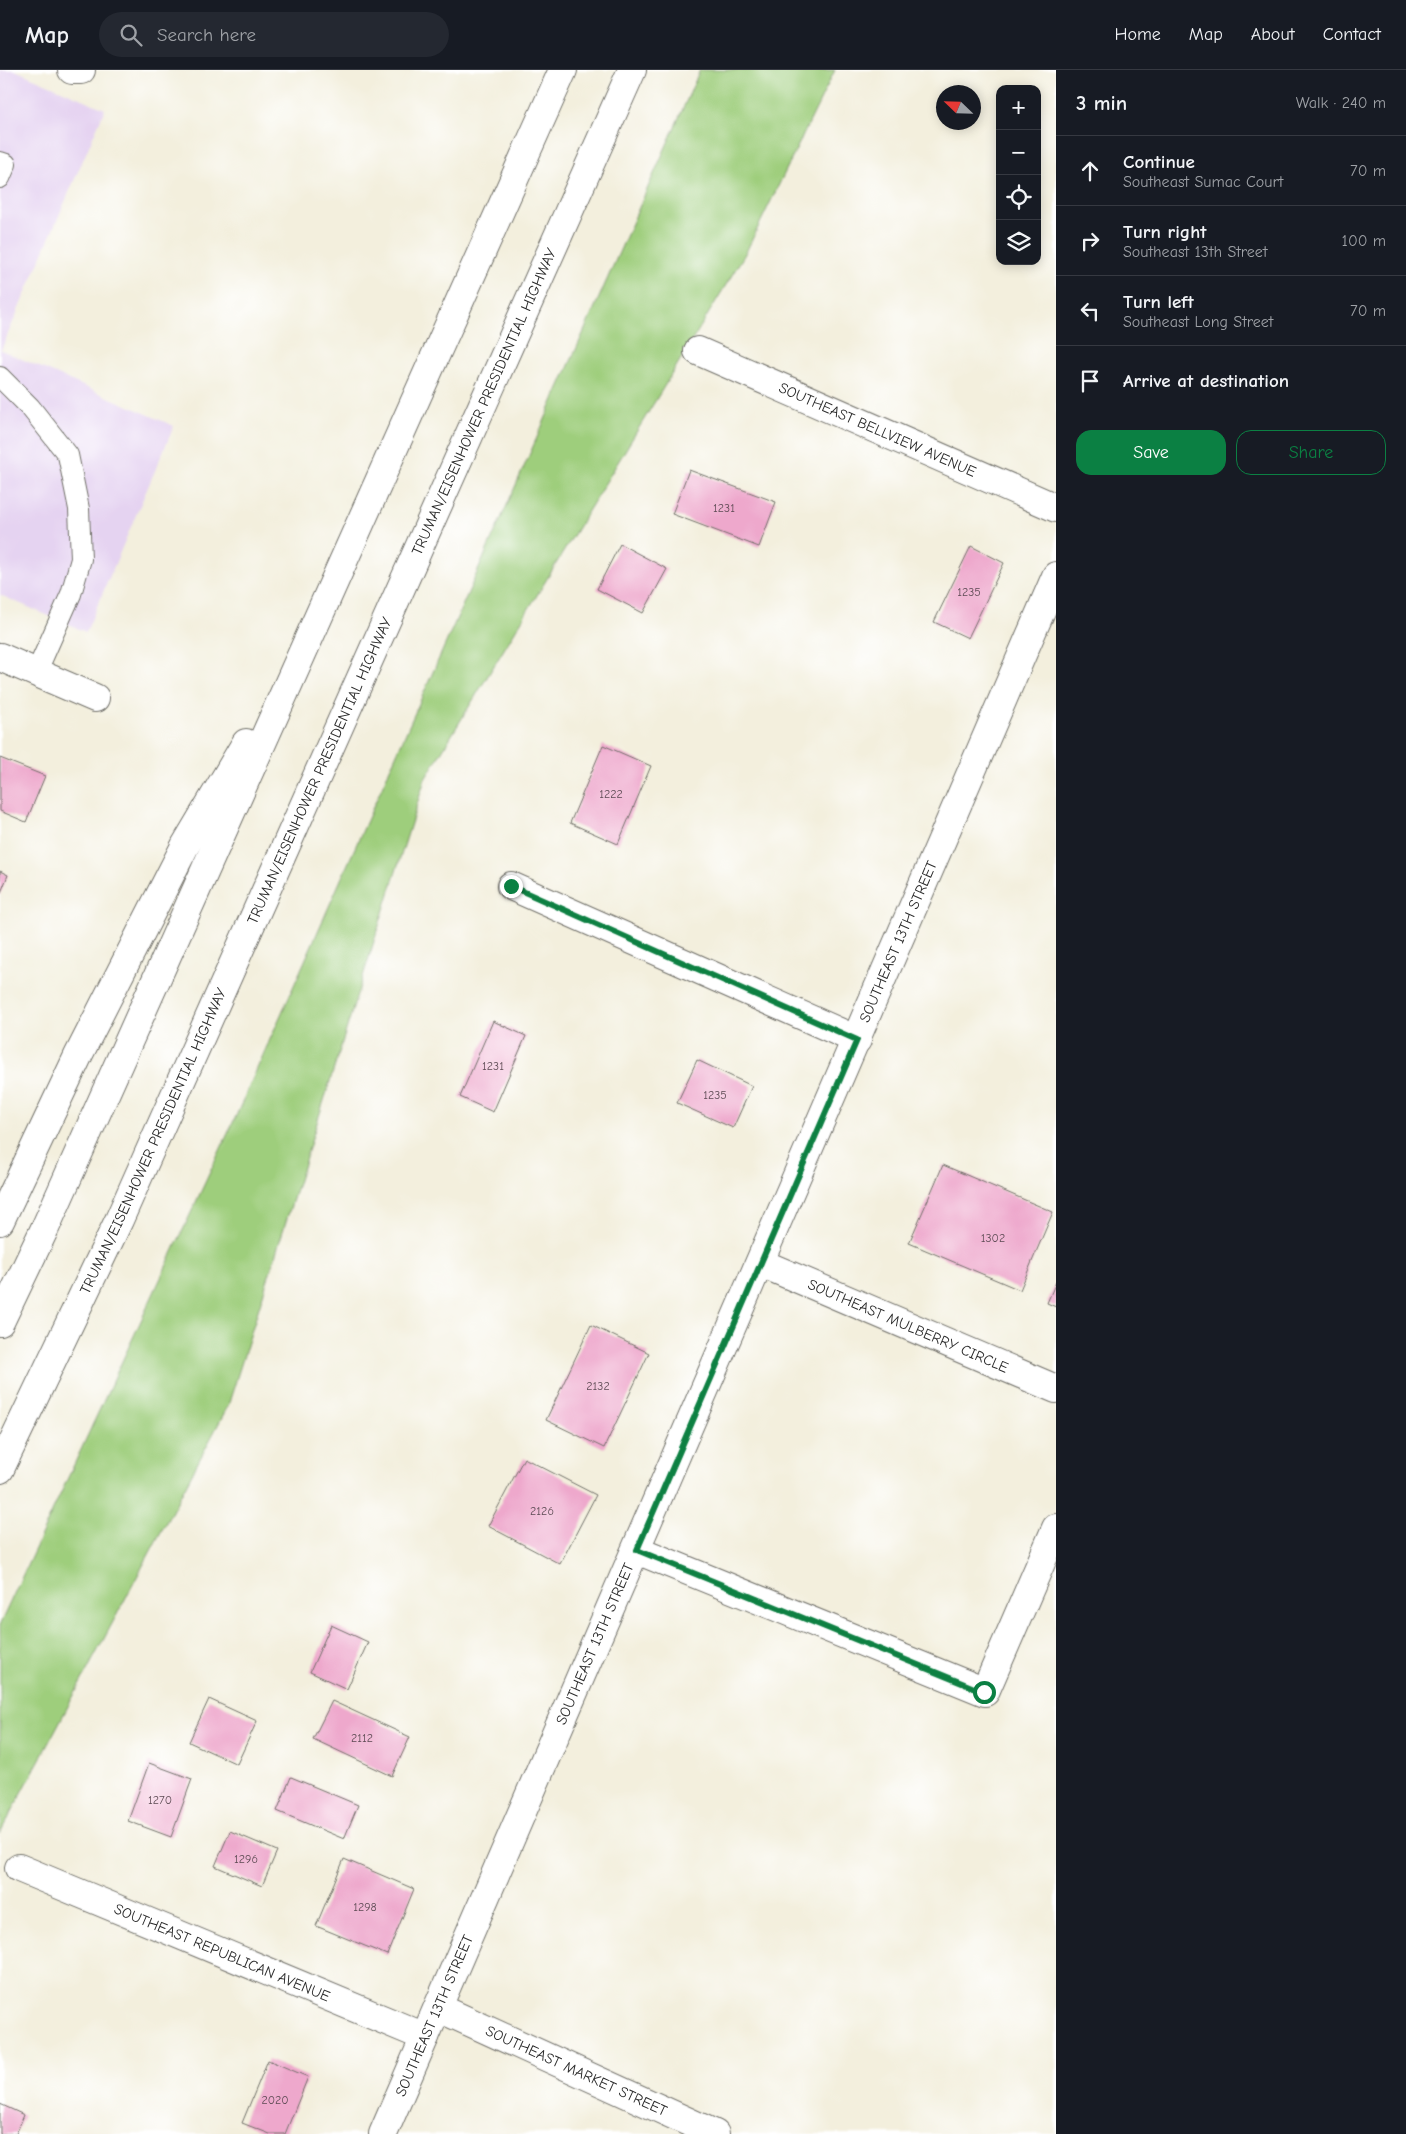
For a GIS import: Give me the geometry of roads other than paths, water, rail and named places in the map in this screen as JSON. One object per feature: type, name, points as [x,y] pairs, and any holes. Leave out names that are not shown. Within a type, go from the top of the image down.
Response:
[{"type":"main road","points":[[0,1322],[46,1226],[563,70]]},
{"type":"main road","name":"TRUMAN/EISENHOWER PRESIDENTIAL HIGHWAY","points":[[0,1470],[119,1220],[632,70]]},
{"type":"main road","name":"SOUTHEAST BELLVIEW AVENUE","points":[[698,351],[1056,508]]},
{"type":"main road","name":"SOUTHEAST 13TH STREET","points":[[383,2134],[761,1263],[1056,576]]},
{"type":"main road","points":[[0,1221],[79,1054],[185,846],[313,630]]},
{"type":"main road","points":[[0,657],[95,698]]},
{"type":"main road","points":[[511,886],[857,1040]]},
{"type":"main road","name":"SOUTHEAST MULBERRY CIRCLE","points":[[761,1263],[1056,1389]]},
{"type":"main road","points":[[0,1489],[26,1417]]},
{"type":"main road","points":[[637,1550],[984,1692],[1056,1528]]},
{"type":"main road","name":"SOUTHEAST REPUBLICAN AVENUE","points":[[19,1868],[425,2037]]},
{"type":"main road","name":"SOUTHEAST MARKET STREET","points":[[439,2008],[715,2134]]},
{"type":"lane","points":[[0,162],[6,164],[0,178]]},
{"type":"lane","points":[[0,377],[30,407],[68,455],[79,509],[81,559],[71,594],[36,673]]}]
